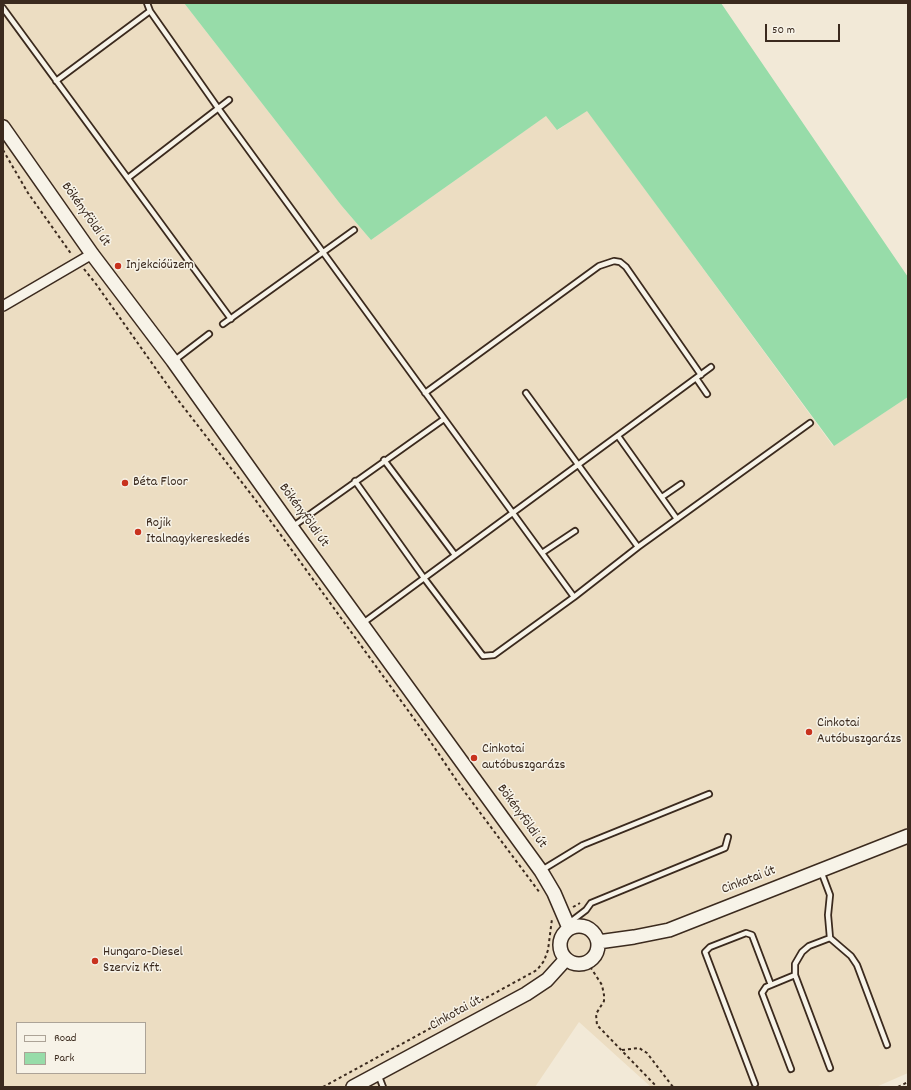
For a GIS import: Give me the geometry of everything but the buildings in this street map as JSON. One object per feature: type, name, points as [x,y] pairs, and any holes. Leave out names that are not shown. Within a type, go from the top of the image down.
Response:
[{"type":"street","name":"Bökényföldi út","points":[[3,127],[92,254],[173,361],[292,528],[541,871],[554,893],[569,926]]},
{"type":"street","points":[[3,306],[92,254]]},
{"type":"street","name":"Cinkotai út","points":[[598,942],[669,930],[908,836]]},
{"type":"street","points":[[578,925],[588,927],[595,933],[598,942],[596,954],[587,962],[580,964],[572,963],[566,959],[560,951],[560,942],[563,934],[569,926],[578,925]]},
{"type":"street","name":"Cinkotai út","points":[[353,1087],[526,994],[547,980],[566,959]]},
{"type":"lane","points":[[147,3],[150,11],[218,108],[574,597]]},
{"type":"lane","points":[[3,8],[231,318]]},
{"type":"lane","points":[[56,81],[150,11]]},
{"type":"lane","points":[[128,178],[229,100]]},
{"type":"lane","points":[[223,324],[354,230]]},
{"type":"lane","points":[[425,393],[599,266],[614,261],[620,262],[626,267],[701,374]]},
{"type":"lane","points":[[173,361],[209,334]]},
{"type":"lane","points":[[362,624],[711,367]]},
{"type":"lane","points":[[696,378],[707,394]]},
{"type":"lane","points":[[526,393],[638,547]]},
{"type":"lane","points":[[292,528],[384,460],[444,419]]},
{"type":"lane","points":[[355,482],[480,654],[486,657],[494,656],[574,597],[638,547],[810,423]]},
{"type":"lane","points":[[618,436],[677,519]]},
{"type":"lane","points":[[384,460],[455,555]]},
{"type":"lane","points":[[662,497],[681,484]]},
{"type":"lane","points":[[542,553],[575,531]]},
{"type":"lane","points":[[541,871],[583,845],[709,794]]},
{"type":"lane","points":[[569,926],[592,903],[725,848],[728,837]]},
{"type":"lane","points":[[821,871],[830,895],[828,915],[830,938],[850,956],[857,965],[888,1045]]},
{"type":"lane","points":[[755,1084],[705,952],[710,947],[746,933],[752,935],[771,985]]},
{"type":"lane","points":[[830,938],[809,946],[802,952],[795,964],[795,975],[830,1068]]},
{"type":"lane","points":[[791,1069],[762,993],[766,987],[795,975]]},
{"type":"lane","points":[[378,1074],[383,1087]]},
{"type":"path","points":[[3,150],[28,193],[78,263],[96,284],[178,400],[259,505],[428,738],[461,787],[544,898]]},
{"type":"path","points":[[323,1087],[537,970],[544,961],[548,950],[553,925],[550,914]]},
{"type":"path","points":[[587,962],[602,985],[604,995],[604,1001],[596,1014],[597,1025],[657,1087]]},
{"type":"path","points":[[622,1050],[639,1048],[647,1053],[673,1087]]},
{"type":"path","points":[[898,1087],[908,1082]]},
{"type":"shaded area","points":[[3,3],[184,3],[341,205],[371,240],[547,115],[558,130],[587,110],[833,446],[908,397],[908,1073],[876,1087],[651,1087],[579,1022],[535,1087],[3,1087]]},
{"type":"green space","points":[[184,3],[721,3],[908,277],[908,397],[834,446],[587,111],[557,130],[546,116],[371,240],[341,205]]},
{"type":"place","name":"Injekcióüzem","points":[[118,266]]},
{"type":"place","name":"Béta Floor","points":[[125,483]]},
{"type":"place","name":"Rojik Italnagykereskedés","points":[[138,532]]},
{"type":"place","name":"Cinkotai Autóbuszgarázs","points":[[809,732]]},
{"type":"place","name":"Cinkotai autóbuszgarázs","points":[[474,758]]},
{"type":"place","name":"Hungaro-Diesel Szerviz Kft.","points":[[95,961]]}]
